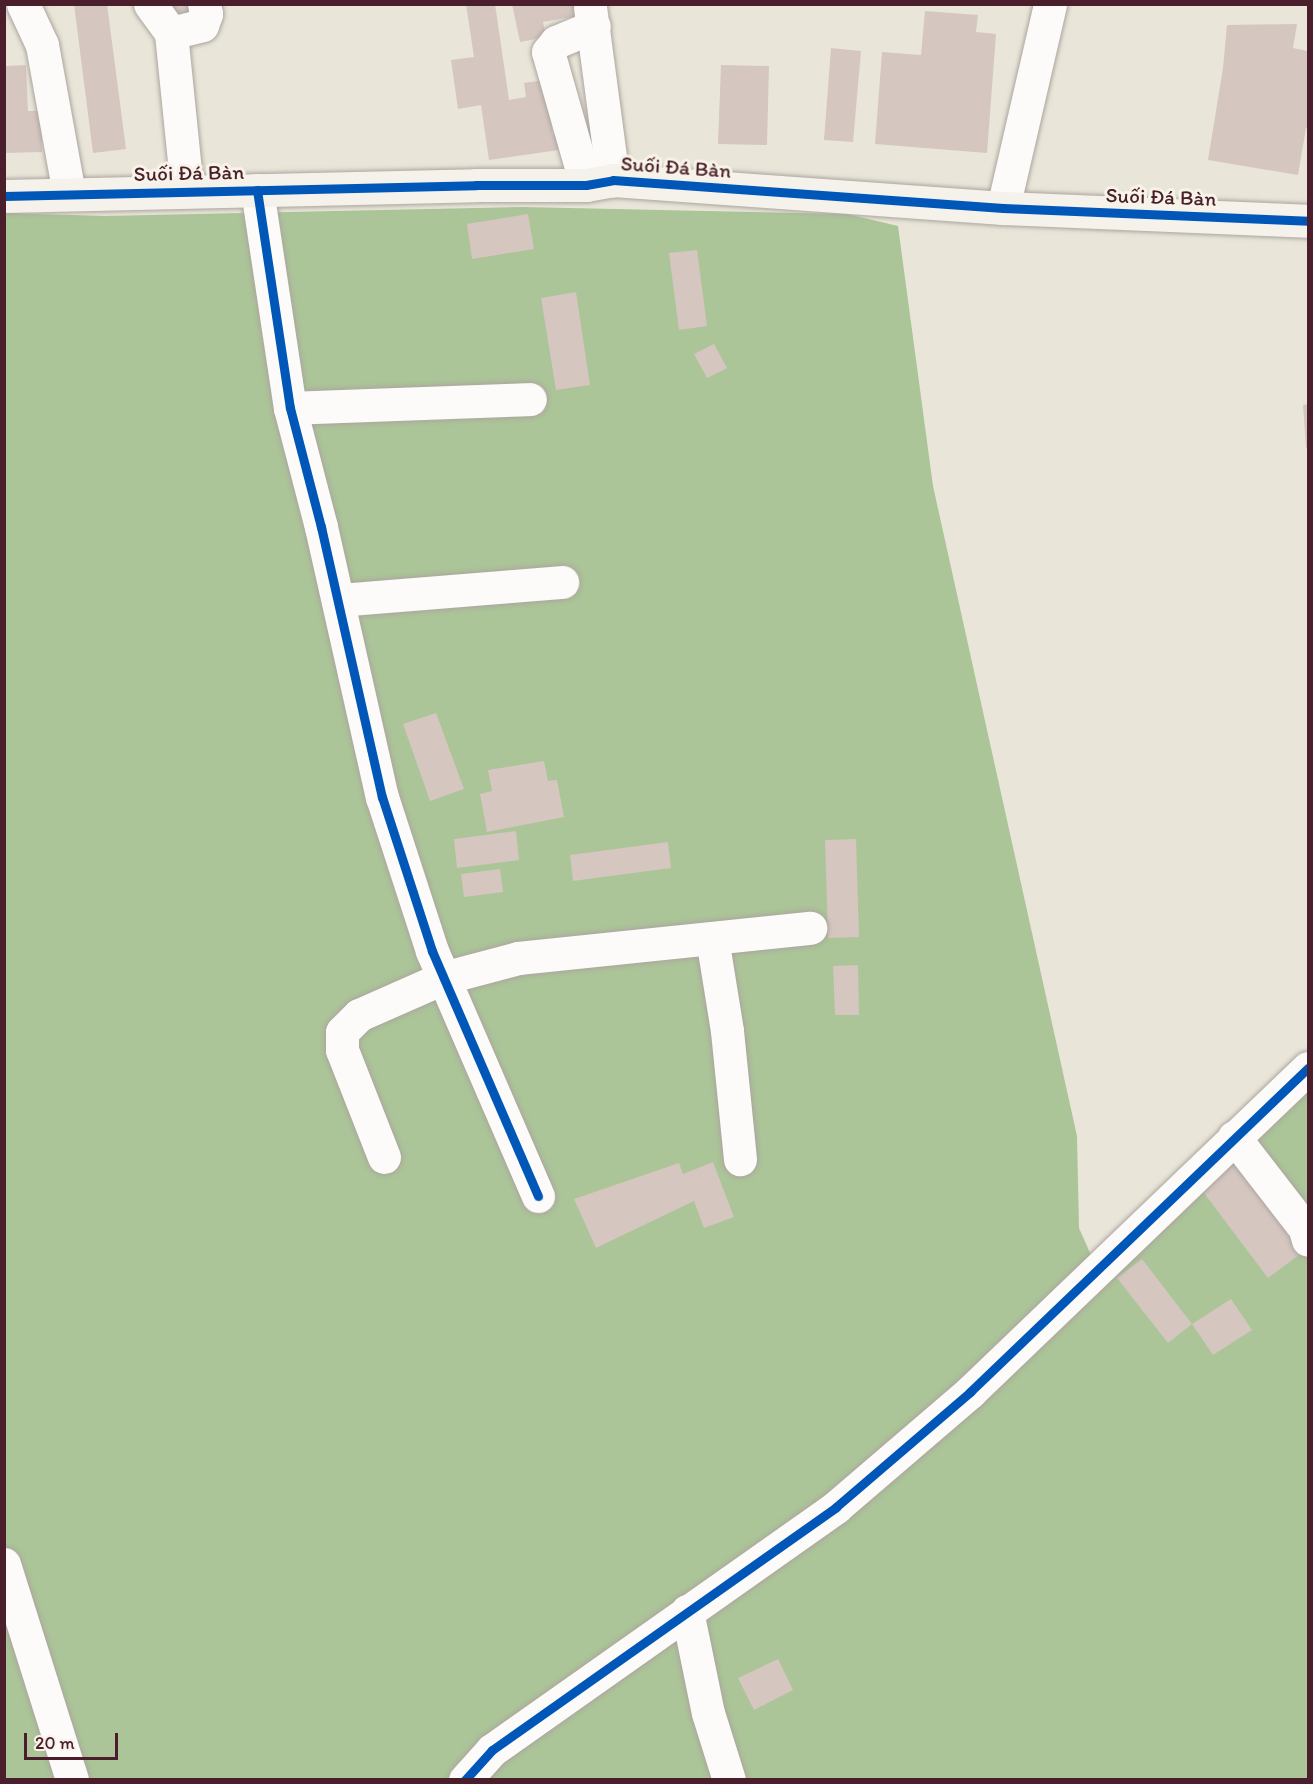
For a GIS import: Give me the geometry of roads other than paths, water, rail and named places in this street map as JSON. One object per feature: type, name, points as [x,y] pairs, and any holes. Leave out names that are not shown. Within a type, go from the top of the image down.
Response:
[{"type":"street","points":[[23,4],[42,45],[69,193]]},
{"type":"street","points":[[150,4],[171,33],[187,191]]},
{"type":"street","points":[[171,33],[202,25],[206,14],[204,4]]},
{"type":"street","points":[[1003,208],[1050,4]]},
{"type":"street","points":[[592,15],[556,42],[548,52],[600,183]]},
{"type":"street","points":[[592,15],[600,183]]},
{"type":"street","name":"Suối Đá Bàn","points":[[4,196],[600,183],[1003,208],[1308,221]]},
{"type":"street","points":[[257,190],[291,408],[338,600],[382,797],[444,978],[538,1196]]},
{"type":"street","points":[[291,408],[530,399]]},
{"type":"street","points":[[338,600],[562,582]]},
{"type":"street","points":[[384,1157],[342,1050],[342,1032],[359,1015],[444,978],[518,958],[810,927]]},
{"type":"street","points":[[712,938],[727,1031],[740,1159]]},
{"type":"street","points":[[465,1779],[492,1750],[836,1507],[970,1392],[1308,1068]]},
{"type":"street","points":[[1234,1137],[1305,1229],[1308,1240]]},
{"type":"street","points":[[4,1564],[72,1779]]},
{"type":"street","points":[[687,1611],[708,1713],[729,1779]]}]
